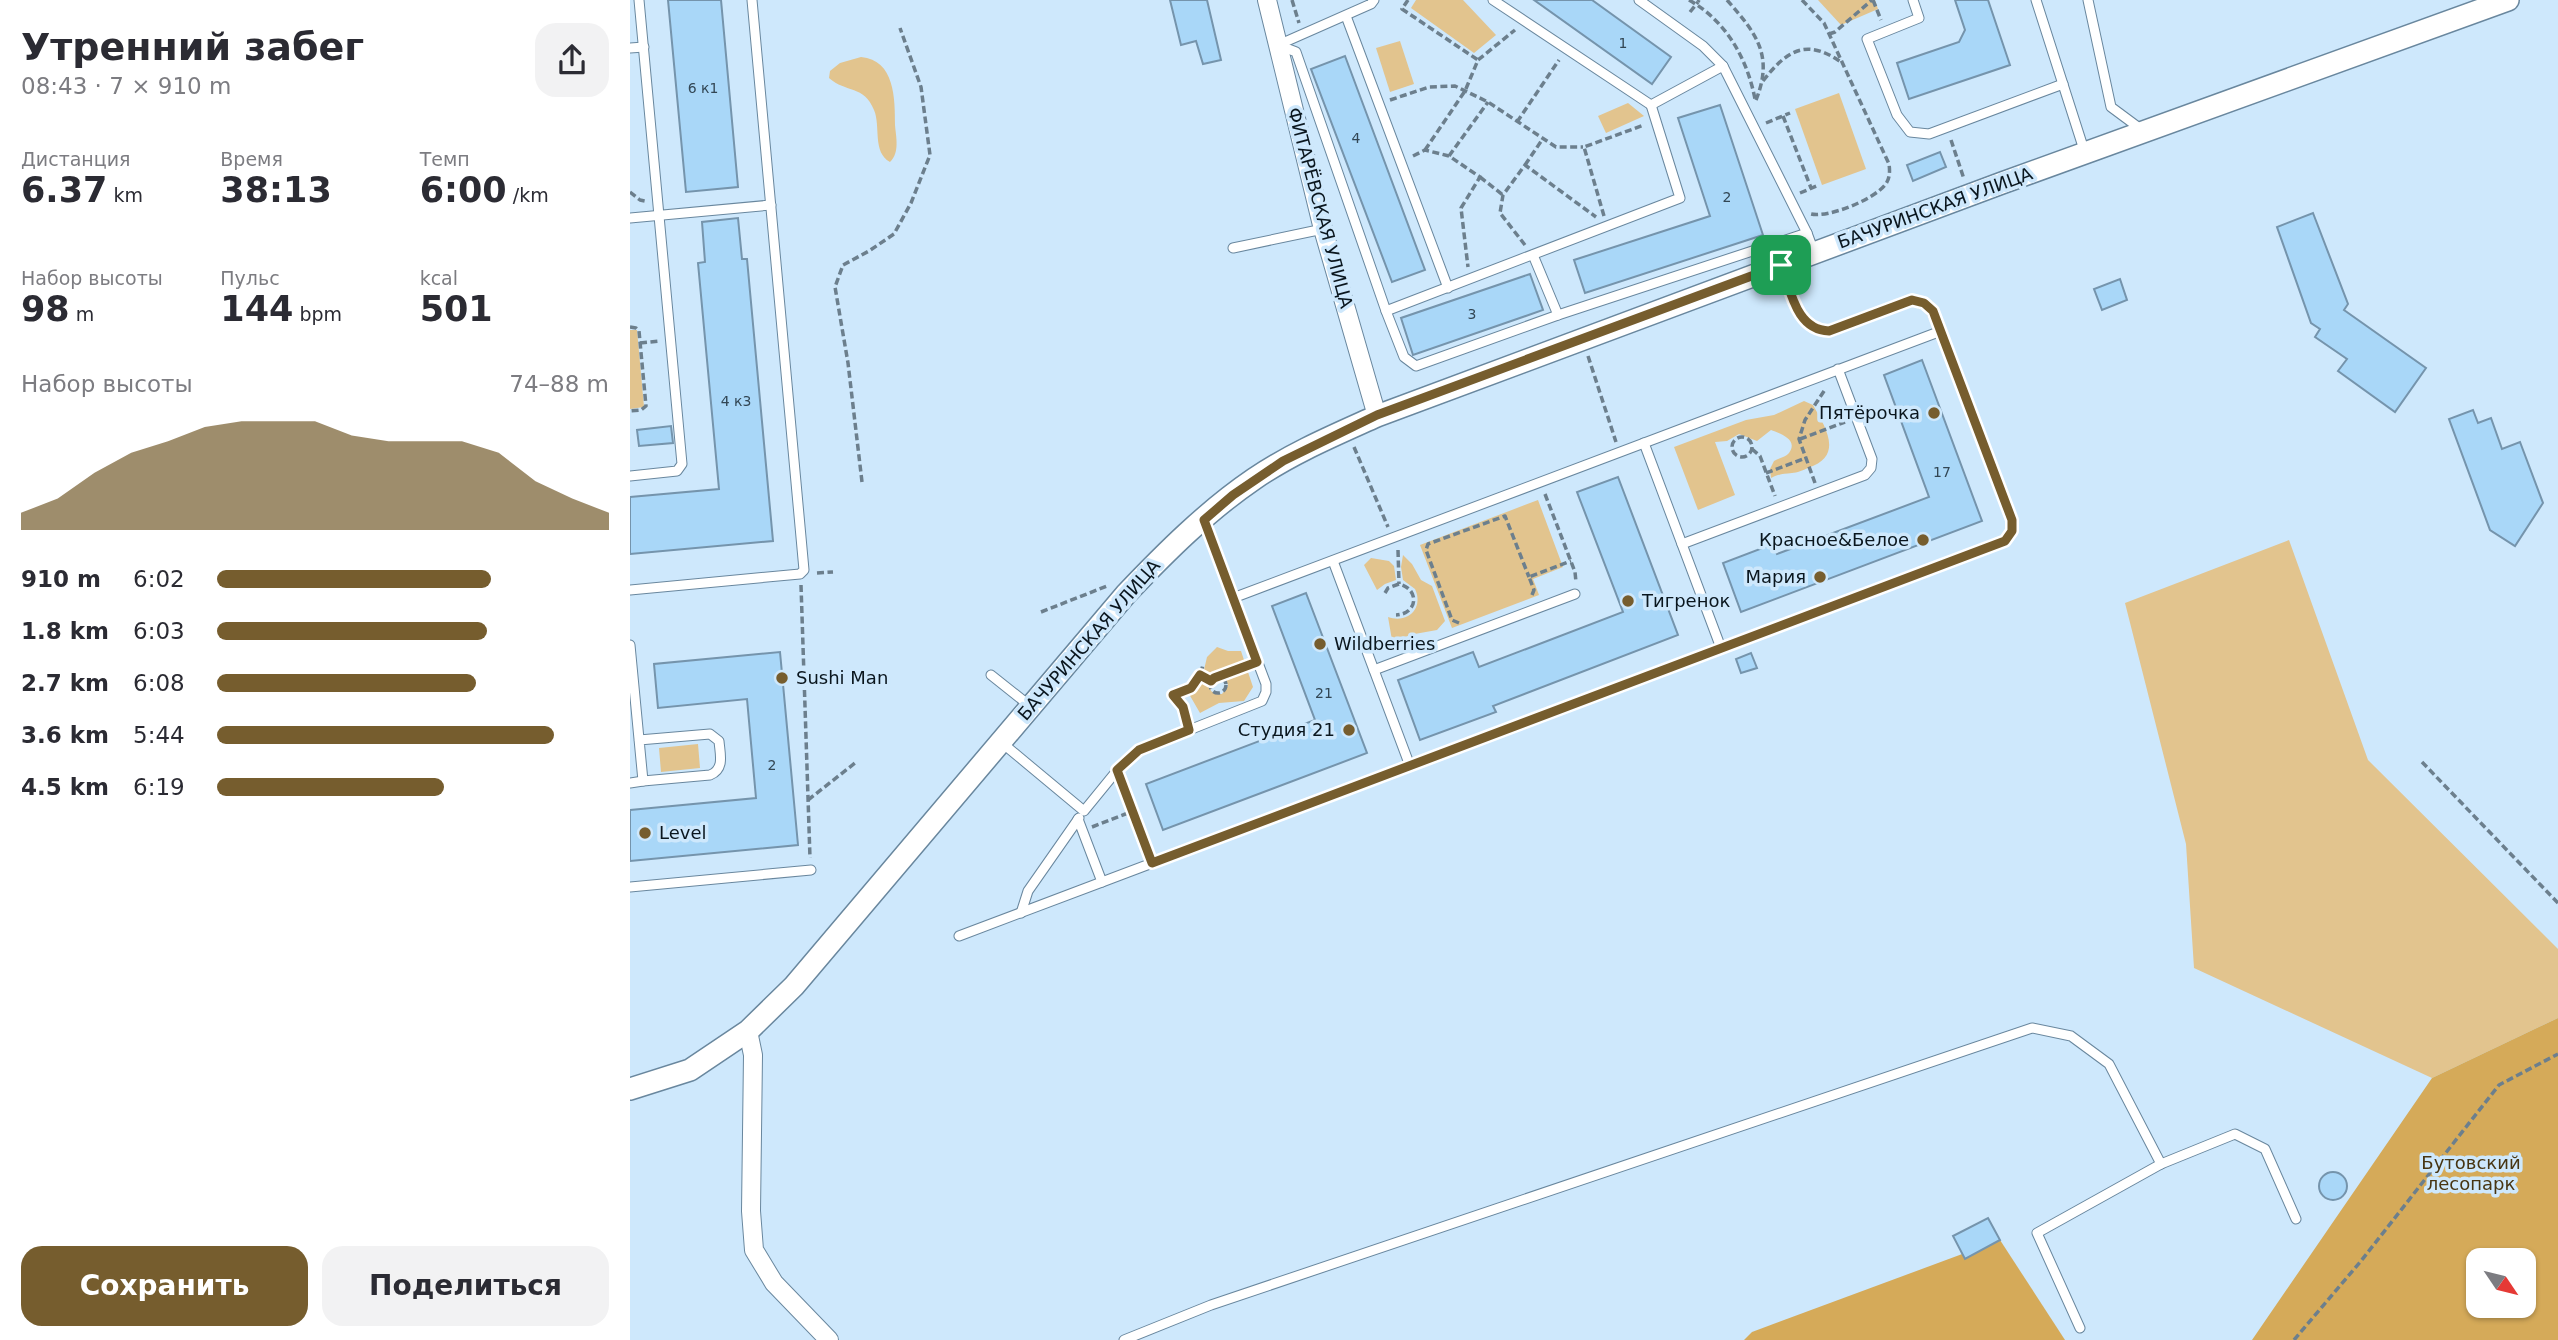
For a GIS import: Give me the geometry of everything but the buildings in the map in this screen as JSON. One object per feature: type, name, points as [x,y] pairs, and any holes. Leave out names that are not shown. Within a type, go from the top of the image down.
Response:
[{"type":"street","name":"ФИТАРЁВСКАЯ УЛИЦА","points":[[1267,0],[1323,229],[1377,415]]},
{"type":"street","name":"БАЧУРИНСКАЯ УЛИЦА","points":[[630,1089],[690,1070],[748,1031],[794,985],[1126,594],[1171,548],[1233,495],[1283,461],[1377,415],[1781,265],[1811,243],[2085,153],[2508,0]]},
{"type":"street","points":[[748,1031],[753,1055],[751,1211],[754,1250],[774,1283],[829,1340]]},
{"type":"lane","points":[[630,476],[677,471],[682,464],[639,0]]},
{"type":"lane","points":[[630,590],[800,574],[804,568],[752,0]]},
{"type":"lane","points":[[1279,45],[1346,16],[1374,0]]},
{"type":"lane","points":[[1386,312],[1680,198],[1651,105],[1493,0]]},
{"type":"lane","points":[[1279,45],[1296,52],[1386,312],[1404,357],[1416,366],[1558,315],[1811,243],[1723,66],[1703,46],[1639,0]]},
{"type":"lane","points":[[1913,0],[1919,18],[1867,39],[1898,115],[1910,132],[1929,134],[2063,84]]},
{"type":"lane","points":[[2036,0],[2085,153]]},
{"type":"lane","points":[[2088,0],[2111,107],[2144,131]]},
{"type":"lane","points":[[1346,16],[1448,288]]},
{"type":"lane","points":[[630,48],[644,47]]},
{"type":"lane","points":[[1651,105],[1723,66]]},
{"type":"lane","points":[[630,218],[771,205]]},
{"type":"lane","points":[[1233,248],[1323,229]]},
{"type":"lane","points":[[1534,255],[1558,315]]},
{"type":"lane","points":[[959,936],[2005,541],[2010,536],[2012,520],[1941,331],[1929,306],[1912,300],[1829,331],[1818,330],[1801,318],[1781,265]]},
{"type":"lane","points":[[1233,598],[1941,331]]},
{"type":"lane","points":[[1682,544],[1865,475],[1871,468],[1872,459],[1839,369]]},
{"type":"lane","points":[[1644,443],[1721,648]]},
{"type":"lane","points":[[1021,913],[1028,891],[1081,815],[1117,770],[1139,750],[1262,701],[1266,688],[1204,520]]},
{"type":"lane","points":[[1332,561],[1410,766]]},
{"type":"lane","points":[[1374,670],[1575,594]]},
{"type":"lane","points":[[630,645],[643,781]]},
{"type":"lane","points":[[991,675],[1030,706]]},
{"type":"lane","points":[[630,782],[715,773],[721,765],[719,741],[714,736],[706,734],[639,740]]},
{"type":"lane","points":[[1001,742],[1081,815],[1082,831],[1102,882]]},
{"type":"lane","points":[[630,887],[811,870]]},
{"type":"lane","points":[[1124,1340],[1211,1305],[2032,1028],[2071,1036],[2109,1064],[2161,1164]]},
{"type":"lane","points":[[2080,1328],[2037,1233],[2161,1164],[2235,1134],[2265,1149],[2296,1219]]},
{"type":"path","points":[[1292,0],[1303,35]]},
{"type":"path","points":[[1408,0],[1402,9],[1478,60]]},
{"type":"path","points":[[1689,0],[1734,39],[1752,81],[1755,100],[1763,81],[1779,60],[1795,51],[1811,48],[1825,51],[1842,63]]},
{"type":"path","points":[[1690,12],[1699,0]]},
{"type":"path","points":[[1727,0],[1744,19],[1760,46],[1765,66],[1763,81]]},
{"type":"path","points":[[1795,181],[1811,215],[1823,215],[1867,200],[1885,185],[1890,174],[1889,164],[1824,23],[1802,0]]},
{"type":"path","points":[[1829,34],[1873,0],[1885,32]]},
{"type":"path","points":[[1401,163],[1425,150],[1465,91],[1478,60],[1525,22]]},
{"type":"path","points":[[862,482],[848,363],[835,287],[843,265],[894,234],[911,203],[930,155],[921,87],[900,28]]},
{"type":"path","points":[[1517,122],[1566,50]]},
{"type":"path","points":[[1378,104],[1429,87],[1455,86],[1488,102],[1556,147],[1584,147],[1656,121]]},
{"type":"path","points":[[1449,156],[1488,102]]},
{"type":"path","points":[[1761,112],[1766,123],[1790,113]]},
{"type":"path","points":[[1783,116],[1811,188]]},
{"type":"path","points":[[1947,127],[1965,181]]},
{"type":"path","points":[[1534,255],[1500,213],[1503,195],[1542,140]]},
{"type":"path","points":[[1584,147],[1607,226]]},
{"type":"path","points":[[1425,150],[1449,156],[1503,195]]},
{"type":"path","points":[[1525,164],[1607,226]]},
{"type":"path","points":[[1470,279],[1461,208],[1480,177]]},
{"type":"path","points":[[1800,193],[1819,185]]},
{"type":"path","points":[[630,327],[639,331],[646,406],[641,410],[630,411]]},
{"type":"path","points":[[1586,351],[1619,452]]},
{"type":"path","points":[[1819,492],[1799,439],[1805,420],[1839,369]]},
{"type":"path","points":[[1799,439],[1857,417]]},
{"type":"path","points":[[1752,449],[1747,457],[1740,458],[1732,451],[1732,444],[1742,437],[1751,442],[1752,449],[1760,456],[1779,508]]},
{"type":"path","points":[[1352,442],[1397,536],[1399,584]]},
{"type":"path","points":[[1766,473],[1806,458]]},
{"type":"path","points":[[1541,482],[1571,561],[1576,579],[1575,594]]},
{"type":"path","points":[[1470,619],[1458,623],[1452,620],[1426,550],[1428,544],[1505,516],[1530,577],[1535,592],[1532,596]]},
{"type":"path","points":[[1530,577],[1571,561]]},
{"type":"path","points":[[800,574],[811,870]]},
{"type":"path","points":[[1041,611],[1116,583]]},
{"type":"path","points":[[1385,593],[1388,588],[1399,584],[1413,592],[1414,604],[1407,613],[1396,615]]},
{"type":"path","points":[[1211,681],[1257,662]]},
{"type":"path","points":[[1189,730],[1183,707],[1173,696],[1191,688],[1200,675],[1203,664]]},
{"type":"path","points":[[1200,675],[1211,681]]},
{"type":"path","points":[[1211,681],[1212,690],[1220,692],[1226,685],[1223,678],[1219,677]]},
{"type":"path","points":[[2422,762],[2558,903]]},
{"type":"path","points":[[808,800],[855,763]]},
{"type":"path","points":[[1117,770],[1152,863]]},
{"type":"path","points":[[1082,831],[1133,811]]},
{"type":"path","points":[[2294,1340],[2361,1261],[2499,1085],[2558,1054]]},
{"type":"shaded area","points":[[1416,0],[1463,0],[1496,35],[1474,53],[1411,8]]},
{"type":"shaded area","points":[[1818,0],[1875,0],[1878,9],[1841,25]]},
{"type":"shaded area","points":[[1400,41],[1414,84],[1390,92],[1376,48]]},
{"type":"shaded area","points":[[861,57],[881,65],[891,82],[897,145],[890,162],[881,152],[876,116],[870,102],[860,93],[829,78],[830,71],[840,63]]},
{"type":"shaded area","points":[[1839,93],[1866,169],[1822,185],[1795,109]]},
{"type":"shaded area","points":[[1628,103],[1644,116],[1606,133],[1598,116]]},
{"type":"shaded area","points":[[630,330],[637,330],[644,407],[630,409]]},
{"type":"shaded area","points":[[1804,401],[1813,405],[1827,432],[1829,449],[1826,456],[1819,463],[1802,470],[1771,478],[1770,469],[1774,461],[1788,454],[1791,448],[1792,444],[1787,437],[1771,430],[1757,441],[1739,434],[1727,441],[1715,442],[1735,495],[1698,510],[1674,447],[1746,420],[1774,415]]},
{"type":"shaded area","points":[[1538,500],[1563,567],[1533,579],[1539,595],[1452,628],[1420,545]]},
{"type":"shaded area","points":[[2289,540],[2368,760],[2558,949],[2558,1018],[2432,1078],[2194,968],[2186,844],[2125,603]]},
{"type":"shaded area","points":[[1403,555],[1421,580],[1432,586],[1445,621],[1437,630],[1409,635],[1393,646],[1388,617],[1395,619],[1408,616],[1416,608],[1417,602],[1415,589],[1403,580]]},
{"type":"shaded area","points":[[1371,558],[1389,561],[1394,566],[1396,580],[1377,590],[1364,565]]},
{"type":"shaded area","points":[[1217,647],[1228,651],[1241,651],[1253,687],[1244,701],[1219,703],[1200,713],[1189,694],[1201,678],[1209,682],[1211,691],[1216,694],[1222,694],[1228,686],[1222,676],[1211,678],[1203,674],[1207,657]]},
{"type":"shaded area","points":[[698,744],[700,768],[661,772],[659,748]]},
{"type":"green space","name":"Бутовский лесопарк","points":[[2558,1018],[2558,1340],[2252,1340],[2432,1078]]},
{"type":"green space","points":[[2000,1240],[2065,1340],[1744,1340],[1752,1332]]},
{"type":"place","name":"Пятёрочка","points":[[1934,413]]},
{"type":"place","name":"Красное&Белое","points":[[1923,540]]},
{"type":"place","name":"Мария","points":[[1820,577]]},
{"type":"place","name":"Тигренок","points":[[1628,601]]},
{"type":"place","name":"Wildberries","points":[[1320,644]]},
{"type":"place","name":"Sushi Man","points":[[782,678]]},
{"type":"place","name":"Студия 21","points":[[1349,730]]},
{"type":"place","name":"Level","points":[[645,833]]},
{"type":"route","points":[[1781,265],[1801,318],[1818,330],[1829,331],[1912,300],[1929,306],[2012,520],[2012,531],[2005,541],[1152,863],[1117,770],[1139,750],[1189,730],[1183,707],[1173,695],[1191,688],[1200,675],[1211,681],[1257,662],[1204,520],[1254,479],[1283,461],[1377,415],[1781,265]]}]
